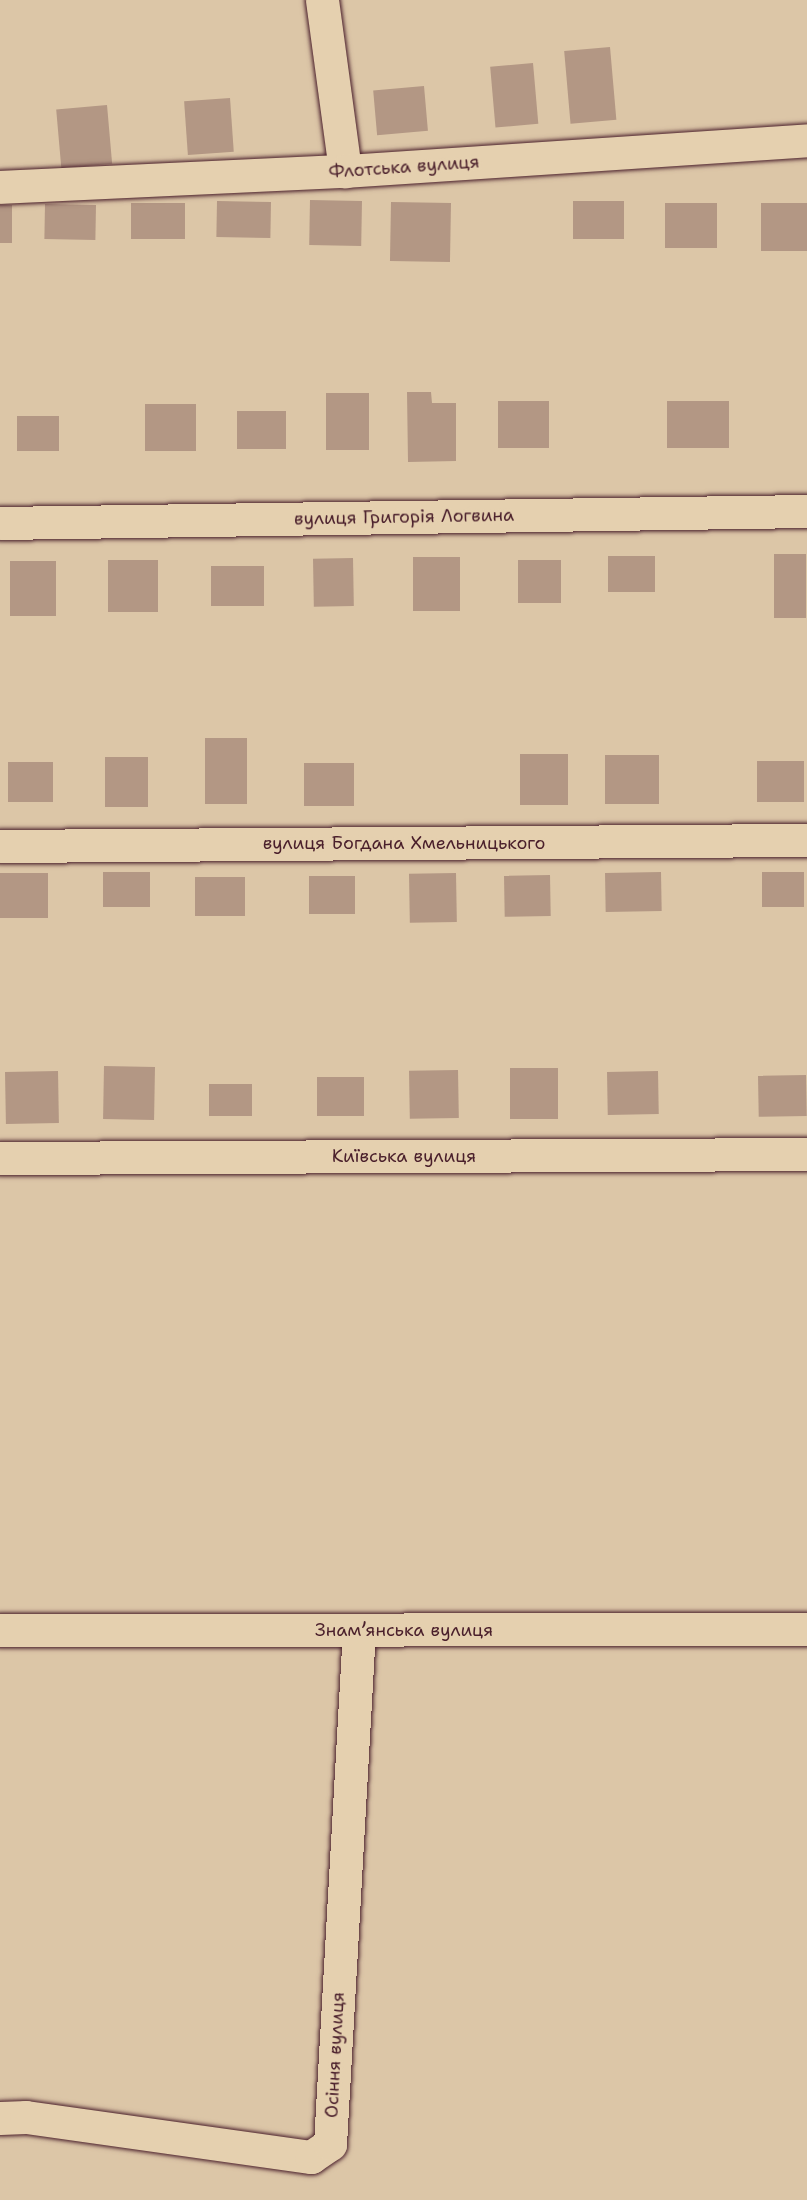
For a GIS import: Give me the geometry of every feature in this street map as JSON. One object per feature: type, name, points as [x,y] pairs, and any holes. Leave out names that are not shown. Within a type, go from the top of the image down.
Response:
[{"type":"main road","points":[[322,0],[345,171]]},
{"type":"main road","name":"Флотська вулиця","points":[[0,187],[345,171],[807,140]]},
{"type":"main road","name":"вулиця Григорія Логвина","points":[[0,523],[807,512]]},
{"type":"main road","name":"вулиця Богдана Хмельницького","points":[[0,846],[807,840]]},
{"type":"main road","name":"Київська вулиця","points":[[0,1158],[807,1154]]},
{"type":"main road","name":"Знамʼянська вулиця","points":[[0,1630],[807,1629]]},
{"type":"main road","name":"Осіння вулиця","points":[[0,2118],[26,2117],[311,2157],[330,2144],[359,1630]]},
{"type":"building","points":[[610,47],[616,120],[571,124],[564,51]]},
{"type":"building","points":[[533,63],[538,124],[495,128],[490,67]]},
{"type":"building","points":[[424,86],[428,131],[377,135],[373,90]]},
{"type":"building","points":[[230,98],[234,152],[188,155],[184,101]]},
{"type":"building","points":[[107,105],[112,164],[61,168],[56,109]]},
{"type":"building","points":[[310,200],[362,201],[361,246],[309,245]]},
{"type":"building","points":[[217,201],[271,202],[270,238],[216,237]]},
{"type":"building","points":[[573,201],[624,201],[624,239],[573,239]]},
{"type":"building","points":[[391,202],[451,203],[450,262],[390,261]]},
{"type":"building","points":[[131,203],[185,203],[185,239],[131,239]]},
{"type":"building","points":[[665,203],[717,203],[717,248],[665,248]]},
{"type":"building","points":[[761,203],[807,203],[807,251],[761,251]]},
{"type":"building","points":[[45,204],[96,205],[95,240],[44,239]]},
{"type":"building","points":[[0,205],[12,205],[12,243],[0,243]]},
{"type":"building","points":[[407,392],[431,392],[432,403],[456,403],[456,461],[408,462]]},
{"type":"building","points":[[326,393],[369,393],[369,450],[326,450]]},
{"type":"building","points":[[498,401],[549,401],[549,448],[498,448]]},
{"type":"building","points":[[667,401],[729,401],[729,448],[667,448]]},
{"type":"building","points":[[145,404],[196,404],[196,451],[145,451]]},
{"type":"building","points":[[237,411],[286,411],[286,449],[237,449]]},
{"type":"building","points":[[17,416],[59,416],[59,451],[17,451]]},
{"type":"building","points":[[774,554],[806,554],[806,618],[774,618]]},
{"type":"building","points":[[608,556],[655,556],[655,592],[608,592]]},
{"type":"building","points":[[413,557],[460,557],[460,611],[413,611]]},
{"type":"building","points":[[353,558],[354,606],[314,607],[313,559]]},
{"type":"building","points":[[108,560],[158,560],[158,612],[108,612]]},
{"type":"building","points":[[518,560],[561,560],[561,603],[518,603]]},
{"type":"building","points":[[10,561],[56,561],[56,616],[10,616]]},
{"type":"building","points":[[211,566],[264,566],[264,606],[211,606]]},
{"type":"building","points":[[205,738],[247,738],[247,804],[205,804]]},
{"type":"building","points":[[520,754],[568,754],[568,805],[520,805]]},
{"type":"building","points":[[605,755],[659,755],[659,804],[605,804]]},
{"type":"building","points":[[105,757],[148,757],[148,807],[105,807]]},
{"type":"building","points":[[757,761],[804,761],[804,802],[757,802]]},
{"type":"building","points":[[8,762],[53,762],[53,802],[8,802]]},
{"type":"building","points":[[304,763],[354,763],[354,806],[304,806]]},
{"type":"building","points":[[103,872],[150,872],[150,907],[103,907]]},
{"type":"building","points":[[661,872],[662,911],[606,912],[605,873]]},
{"type":"building","points":[[762,872],[804,872],[804,907],[762,907]]},
{"type":"building","points":[[0,873],[48,873],[48,918],[0,918]]},
{"type":"building","points":[[456,873],[457,922],[410,923],[409,874]]},
{"type":"building","points":[[550,875],[551,916],[505,917],[504,876]]},
{"type":"building","points":[[309,876],[355,876],[355,914],[309,914]]},
{"type":"building","points":[[195,877],[245,877],[245,916],[195,916]]},
{"type":"building","points":[[104,1066],[155,1067],[154,1120],[103,1119]]},
{"type":"building","points":[[510,1068],[558,1068],[558,1119],[510,1119]]},
{"type":"building","points":[[458,1070],[459,1118],[410,1119],[409,1071]]},
{"type":"building","points":[[58,1071],[59,1123],[6,1124],[5,1072]]},
{"type":"building","points":[[658,1071],[659,1114],[608,1115],[607,1072]]},
{"type":"building","points":[[806,1075],[807,1116],[759,1117],[758,1076]]},
{"type":"building","points":[[317,1077],[364,1077],[364,1116],[317,1116]]},
{"type":"building","points":[[209,1084],[252,1084],[252,1116],[209,1116]]}]
